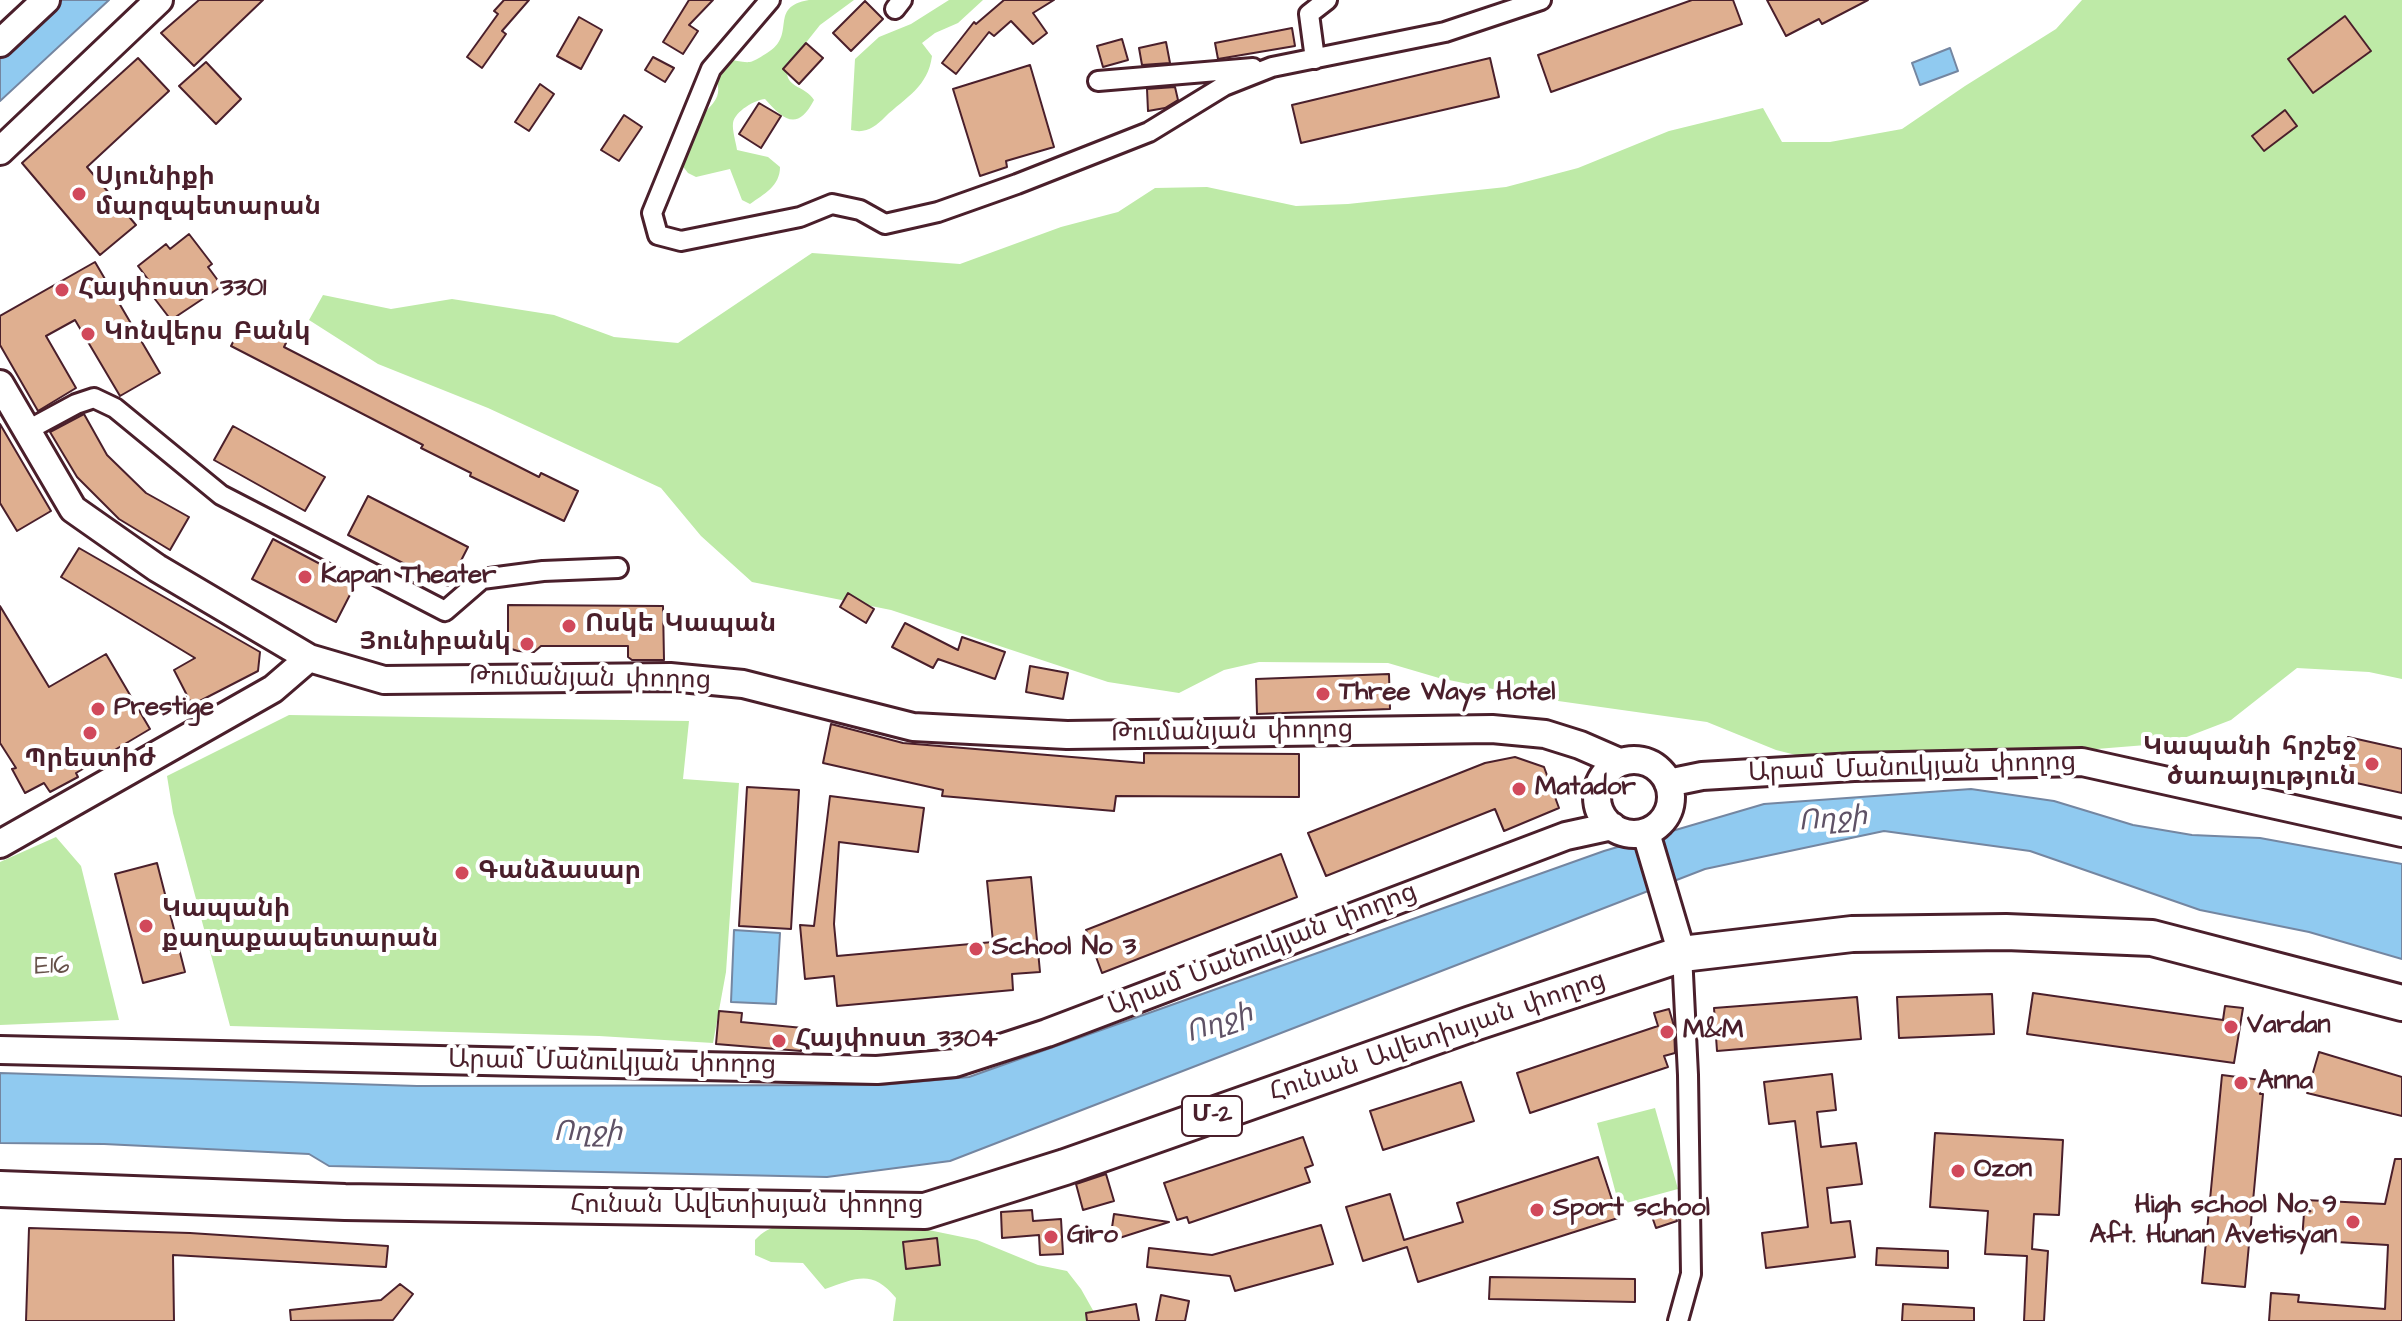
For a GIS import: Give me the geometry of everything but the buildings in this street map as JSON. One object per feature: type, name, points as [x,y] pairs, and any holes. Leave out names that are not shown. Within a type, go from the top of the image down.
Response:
[{"type":"highway","name":"Հունան Ավետիսյան փողոց","points":[[0,1189],[345,1202],[925,1211],[1079,1162],[1471,1024],[1679,942],[1852,934],[2006,932],[2152,938],[2402,1003]]},
{"type":"street","points":[[0,43],[46,0]]},
{"type":"street","points":[[0,151],[159,0]]},
{"type":"street","points":[[770,0],[711,69],[652,213],[658,235],[681,241],[800,217],[832,204],[860,210],[885,224],[938,212],[1149,132],[1224,86],[1272,67]]},
{"type":"street","points":[[1315,59],[1309,14],[1327,0]]},
{"type":"street","points":[[1098,81],[1272,67],[1445,32],[1541,0]]},
{"type":"street","name":"Թումանյան փողոց","points":[[0,384],[73,509],[157,568],[309,658],[384,680],[656,676],[743,684],[917,727],[1067,735],[1492,729],[1545,734],[1580,745],[1610,770]]},
{"type":"street","points":[[26,431],[76,404],[94,398],[115,408],[221,495],[445,611],[482,579],[543,571],[618,568]]},
{"type":"street","points":[[0,844],[273,689],[309,658]]},
{"type":"street","points":[[1633,760],[1657,768],[1669,795],[1662,822],[1647,834],[1630,835],[1618,832],[1604,816],[1597,791],[1610,770],[1633,760]]},
{"type":"street","name":"Արամ Մանուկյան փողոց","points":[[1669,795],[1702,776],[1854,767],[2082,762],[2402,833]]},
{"type":"street","name":"Արամ Մանուկյան փողոց","points":[[0,1050],[877,1070],[955,1063],[1047,1033],[1566,836],[1604,816]]},
{"type":"street","points":[[1647,834],[1679,942],[1688,1075],[1691,1274],[1678,1321]]},
{"type":"green space","points":[[809,0],[854,0],[820,25],[789,64],[788,78],[814,100],[802,116],[796,119],[785,117],[765,99],[756,101],[737,114],[733,129],[737,150],[768,157],[780,167],[774,184],[750,204],[742,200],[730,169],[696,177],[688,173],[678,160],[696,124],[716,99],[716,79],[724,60],[750,62],[767,53],[781,38],[789,9]]},
{"type":"green space","points":[[949,0],[983,0],[958,23],[935,33],[922,43],[932,56],[926,76],[915,91],[874,127],[851,130],[855,59],[879,37],[911,24]]},
{"type":"green space","points":[[2082,0],[2402,0],[2402,679],[2369,672],[2297,668],[2231,720],[2171,743],[1997,757],[1824,762],[1776,750],[1707,722],[1537,698],[1439,678],[1388,663],[1259,662],[1224,670],[1179,693],[1108,682],[891,610],[752,582],[701,536],[661,488],[488,408],[378,364],[309,320],[323,295],[391,309],[452,299],[554,315],[614,337],[678,343],[812,253],[960,264],[1061,227],[1118,212],[1155,188],[1207,187],[1296,206],[1348,204],[1506,187],[1578,168],[1669,131],[1763,108],[1782,142],[1830,142],[1902,129],[2056,29]]},
{"type":"green space","name":"Գանձասար","points":[[289,715],[689,721],[683,779],[739,783],[726,972],[713,1043],[599,1036],[230,1026],[173,813],[167,776]]},
{"type":"green space","name":"E16","points":[[56,837],[81,866],[119,1020],[0,1025],[0,862]]},
{"type":"green space","points":[[1655,1108],[1678,1189],[1619,1205],[1597,1123]]},
{"type":"green space","points":[[796,1222],[843,1222],[874,1229],[909,1226],[977,1240],[1038,1265],[1067,1271],[1099,1321],[893,1321],[896,1298],[879,1283],[864,1278],[855,1279],[825,1289],[803,1263],[771,1262],[755,1255],[755,1240],[774,1227]]},
{"type":"water","points":[[62,0],[109,0],[0,101],[0,59]]},
{"type":"water","points":[[1950,48],[1958,71],[1920,85],[1912,63]]},
{"type":"water","name":"Ողջի","points":[[1971,789],[2054,801],[2133,825],[2192,835],[2260,838],[2402,864],[2402,959],[2309,932],[2200,910],[2030,851],[1884,831],[1705,869],[950,1161],[827,1177],[329,1166],[309,1154],[104,1144],[0,1143],[0,1073],[417,1086],[881,1085],[969,1077],[1604,851],[1764,804]]},
{"type":"water","points":[[734,930],[780,933],[776,1004],[731,1002]]},
{"type":"place","name":"Սյունիքի մարզպետարան","points":[[79,194]]},
{"type":"place","name":"Հայփոստ 3301","points":[[62,290]]},
{"type":"place","name":"Կոնվերս Բանկ","points":[[88,334]]},
{"type":"place","name":"Kapan Theater","points":[[305,577]]},
{"type":"place","name":"Ոսկե Կապան","points":[[569,626]]},
{"type":"place","name":"Յունիբանկ","points":[[527,644]]},
{"type":"place","name":"Three Ways Hotel","points":[[1323,694]]},
{"type":"place","name":"Prestige","points":[[98,709]]},
{"type":"place","name":"Պրեստիժ","points":[[90,733]]},
{"type":"place","name":"Կապանի հրշեջ ծառայություն","points":[[2372,764]]},
{"type":"place","name":"Matador","points":[[1519,789]]},
{"type":"place","name":"Գանձասար","points":[[462,873]]},
{"type":"place","name":"Կապանի քաղաքապետարան","points":[[146,926]]},
{"type":"place","name":"School No 3","points":[[976,949]]},
{"type":"place","name":"Vardan","points":[[2231,1027]]},
{"type":"place","name":"M&M","points":[[1667,1032]]},
{"type":"place","name":"Հայփոստ 3304","points":[[779,1041]]},
{"type":"place","name":"Anna","points":[[2241,1083]]},
{"type":"place","name":"Ozon","points":[[1958,1171]]},
{"type":"place","name":"Sport school","points":[[1537,1210]]},
{"type":"place","name":"High school No. 9 Aft. Hunan Avetisyan","points":[[2353,1222]]},
{"type":"place","name":"Giro","points":[[1051,1237]]}]
